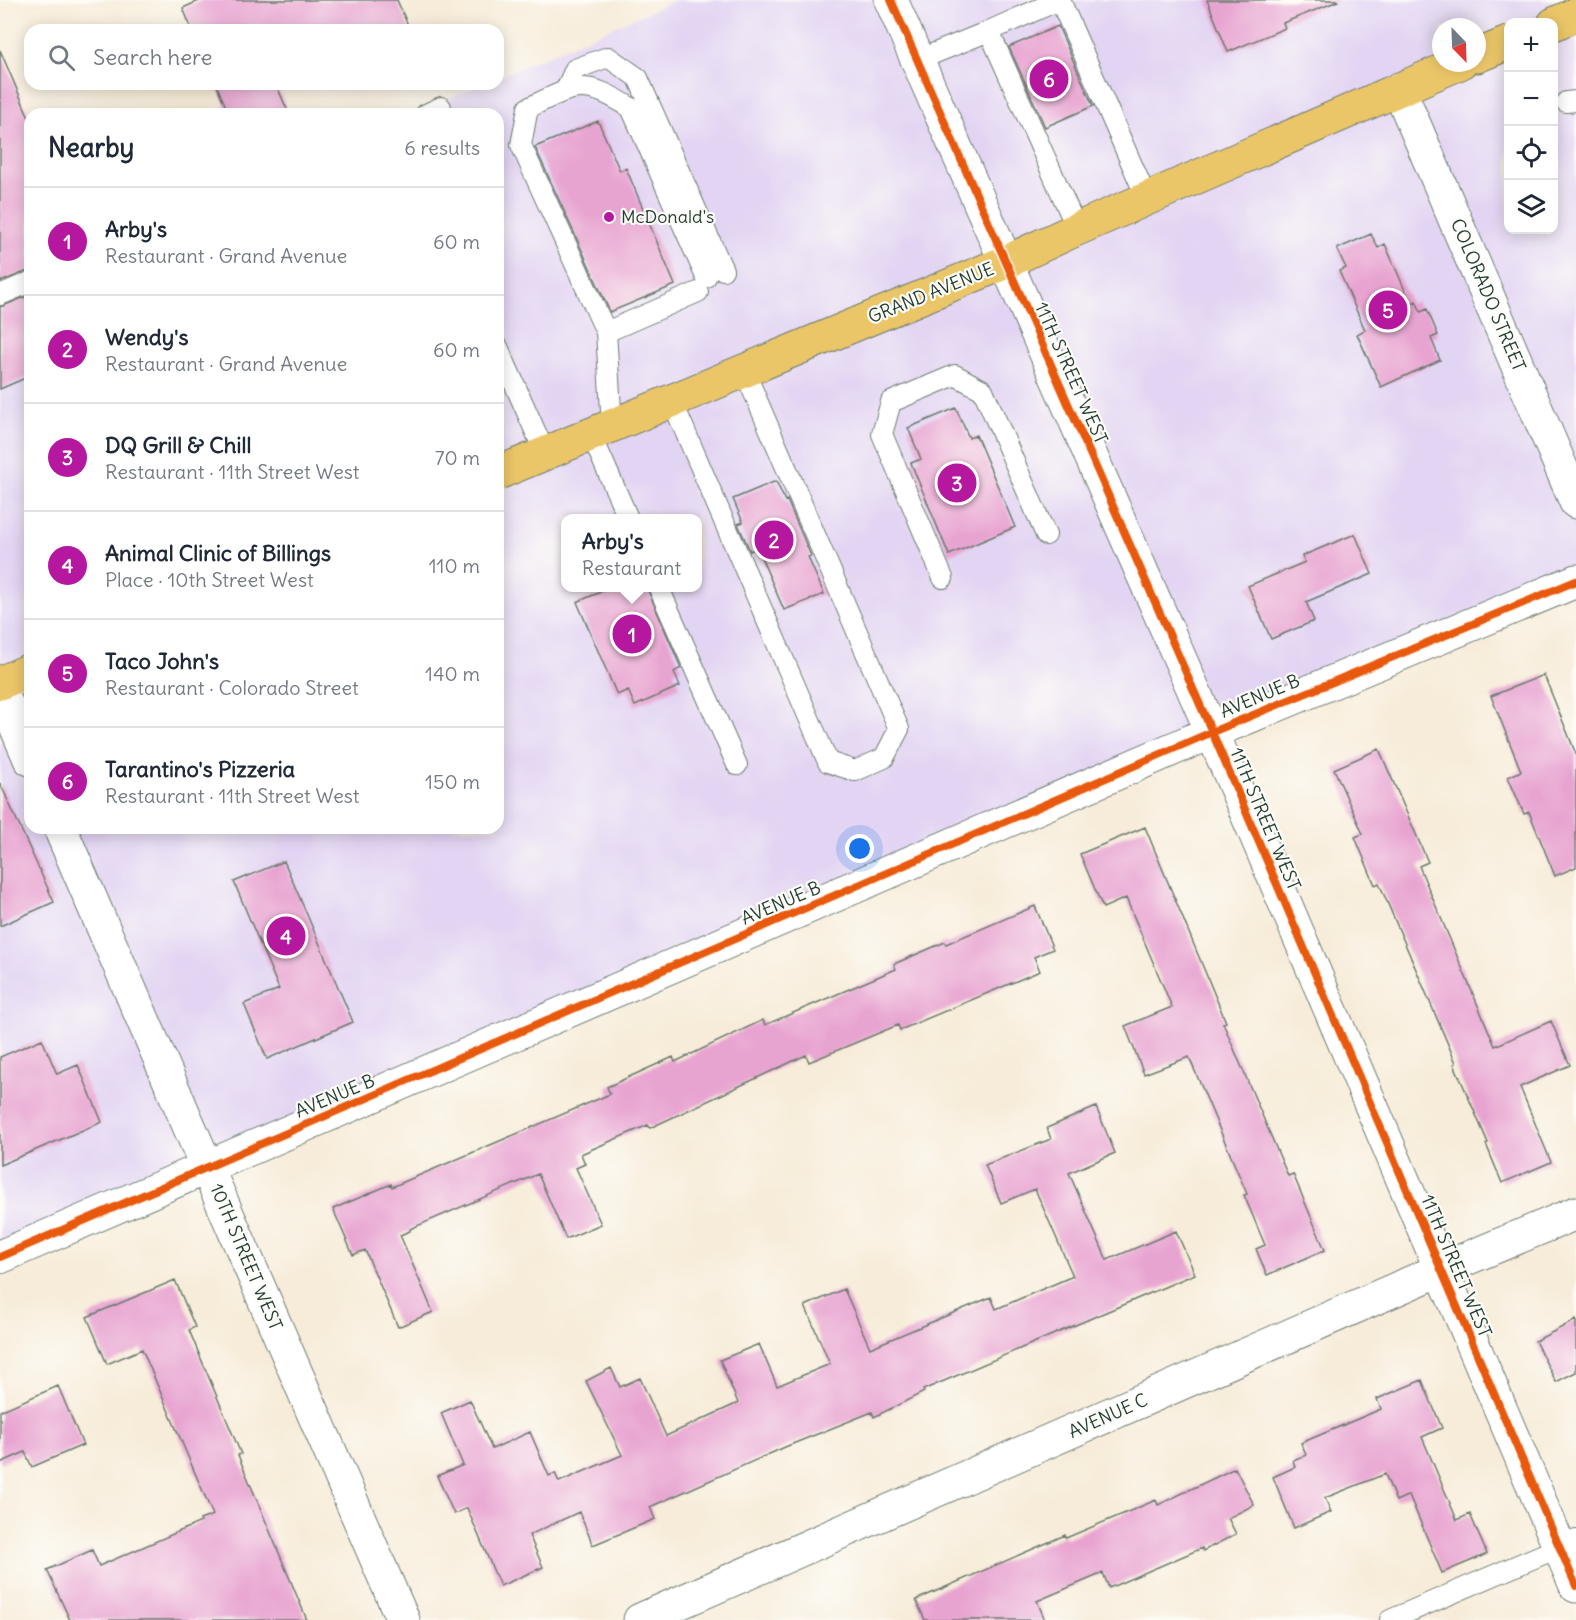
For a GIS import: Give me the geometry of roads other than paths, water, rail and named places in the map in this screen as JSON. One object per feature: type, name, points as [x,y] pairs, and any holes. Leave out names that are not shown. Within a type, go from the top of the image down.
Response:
[{"type":"main road","points":[[1558,22],[1576,14]]},
{"type":"main road","points":[[1486,52],[1504,45]]},
{"type":"main road","name":"GRAND AVENUE","points":[[504,470],[1006,262],[1147,198],[1439,72]]},
{"type":"main road","points":[[0,683],[24,673]]},
{"type":"street","name":"11TH STREET WEST","points":[[891,0],[1212,732],[1442,1269],[1568,1543],[1576,1586]]},
{"type":"street","name":"COLORADO STREET","points":[[1399,89],[1576,502]]},
{"type":"street","name":"AVENUE B","points":[[0,1257],[1212,732],[1576,581]]},
{"type":"street","points":[[0,689],[24,745]]},
{"type":"street","name":"10TH STREET WEST","points":[[63,834],[403,1620]]},
{"type":"street","name":"AVENUE C","points":[[640,1620],[1442,1269],[1576,1213]]},
{"type":"lane","points":[[918,60],[1059,0],[1147,198]]},
{"type":"lane","points":[[989,31],[1077,229]]},
{"type":"lane","points":[[566,89],[575,69],[609,57],[638,78],[709,280]]},
{"type":"lane","points":[[627,514],[602,430],[606,332],[521,145],[528,108],[566,89],[586,87],[609,93],[631,108],[709,280]]},
{"type":"lane","points":[[606,332],[709,280]]},
{"type":"lane","points":[[0,295],[24,285]]},
{"type":"lane","points":[[504,361],[545,453]]},
{"type":"lane","points":[[672,401],[828,762],[855,771],[884,758],[899,729],[744,370]]},
{"type":"lane","points":[[943,578],[882,434],[891,402],[955,375],[983,390],[1046,536]]},
{"type":"lane","points":[[661,592],[737,765]]},
{"type":"lane","points":[[1390,1620],[1568,1543]]},
{"type":"place","name":"Tarantino's Pizzeria","points":[[1049,79]]},
{"type":"place","name":"McDonald's","points":[[609,217]]},
{"type":"place","name":"Taco John's","points":[[1388,310]]},
{"type":"place","name":"DQ Grill & Chill","points":[[957,483]]},
{"type":"place","name":"Wendy's","points":[[774,540]]},
{"type":"place","name":"Arby's","points":[[632,634]]},
{"type":"place","name":"Animal Clinic of Billings","points":[[286,936]]}]
